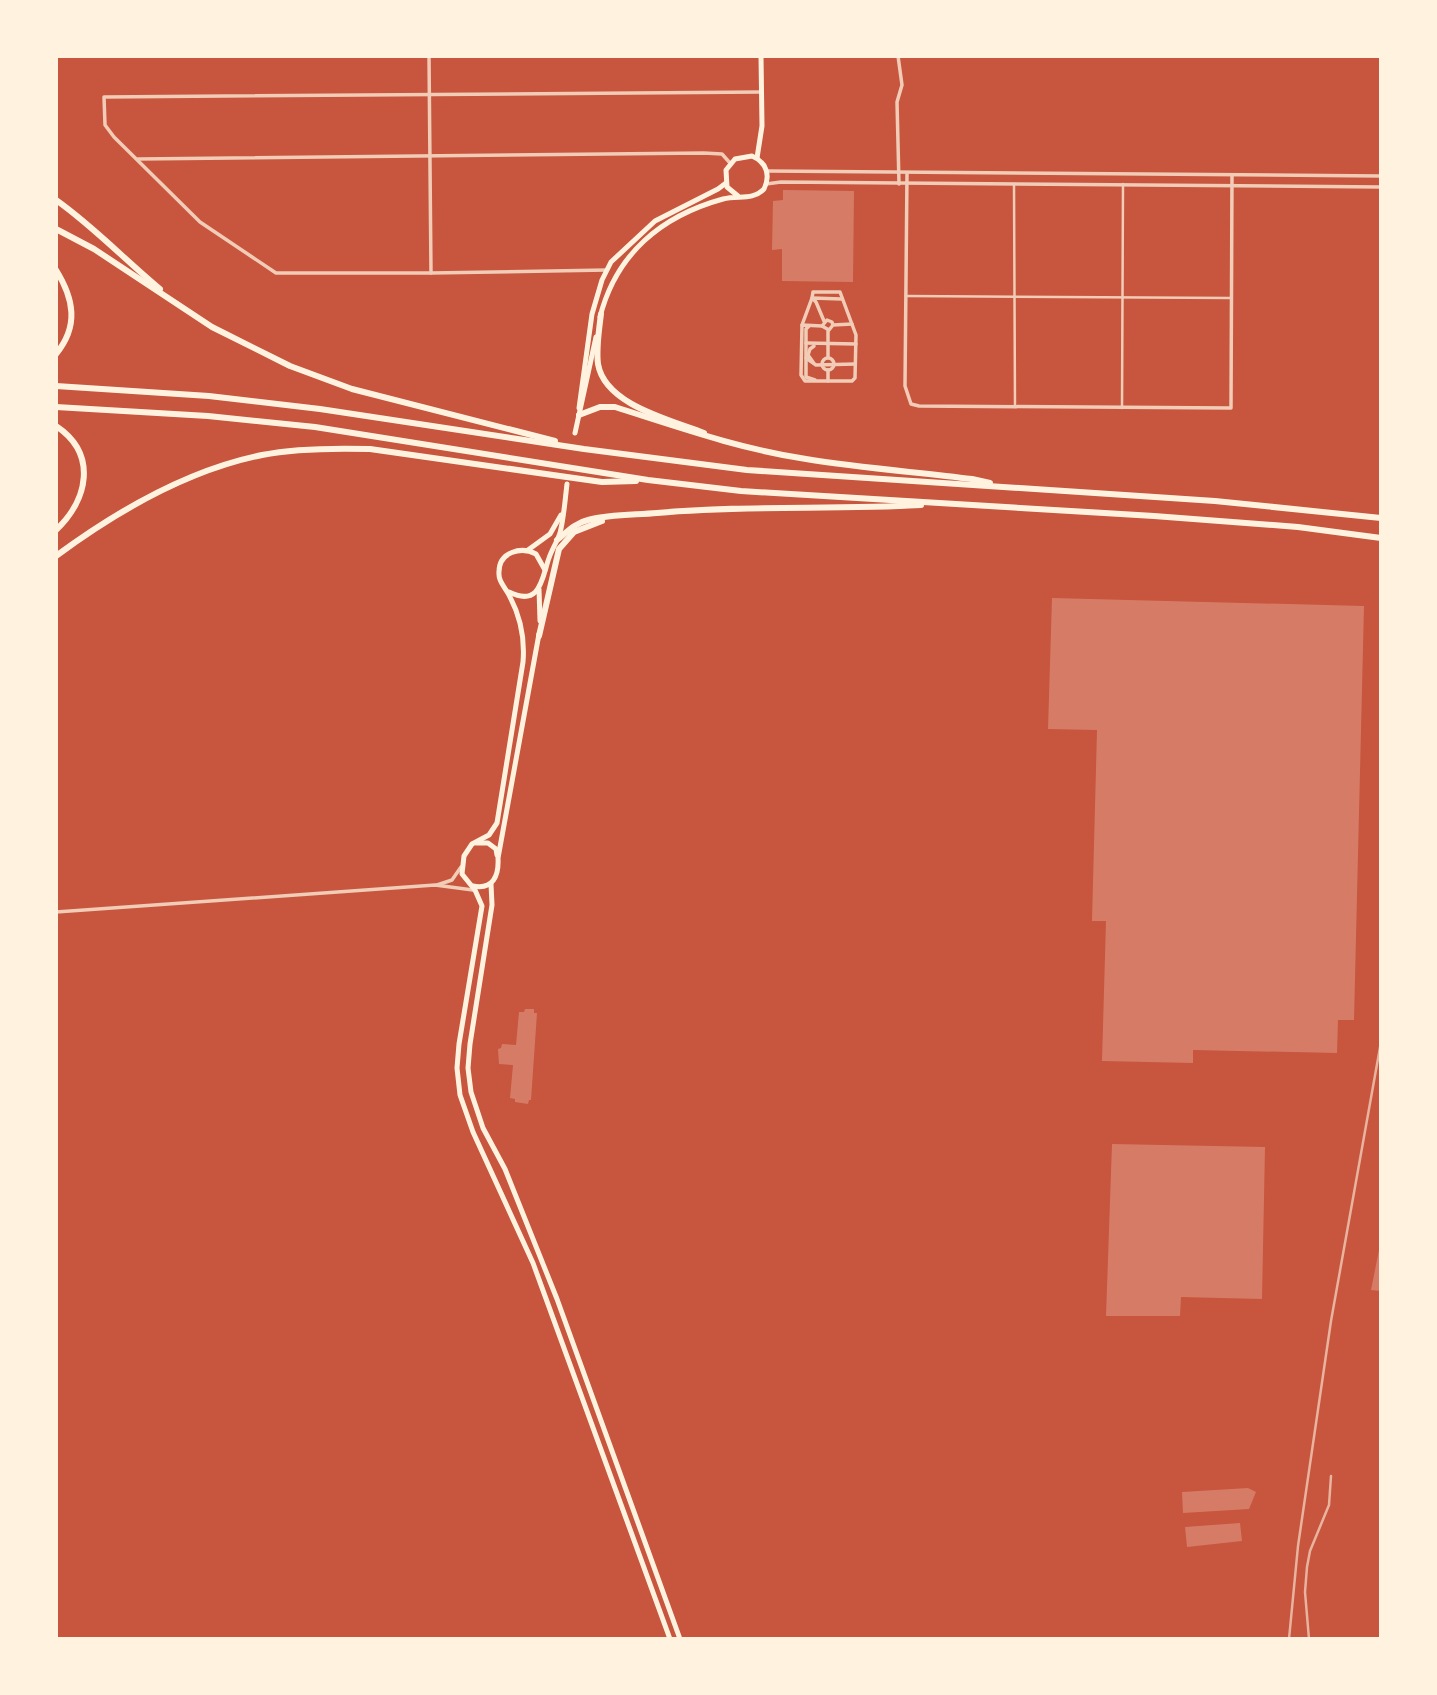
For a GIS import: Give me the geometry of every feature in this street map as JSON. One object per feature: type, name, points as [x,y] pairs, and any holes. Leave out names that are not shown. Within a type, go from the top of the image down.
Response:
[{"type":"highway","points":[[56,200],[76,214],[121,257],[183,308]]},
{"type":"highway","points":[[56,229],[94,249],[183,308],[248,346],[325,380],[584,449]]},
{"type":"highway","points":[[56,270],[69,296],[73,312],[72,327],[56,354]]},
{"type":"highway","points":[[601,314],[598,364],[613,390],[635,405],[732,443]]},
{"type":"highway","points":[[56,386],[209,396],[320,408],[584,449],[747,470],[1227,502],[1381,518]]},
{"type":"highway","points":[[56,407],[208,416],[315,427],[648,480],[741,491],[1298,527],[1381,538]]},
{"type":"highway","points":[[579,415],[600,407],[614,407],[706,437],[808,460],[972,479],[1009,488]]},
{"type":"highway","points":[[56,426],[69,436],[77,449],[84,477],[82,495],[72,514],[56,530]]},
{"type":"highway","points":[[56,555],[118,514],[172,486],[221,466],[263,455],[336,448],[370,449],[591,480],[648,480]]},
{"type":"highway","points":[[557,540],[581,522],[618,517],[700,510],[951,504]]},
{"type":"highway","points":[[539,636],[559,549],[574,532],[618,517]]},
{"type":"main road","points":[[757,158],[762,126],[761,56]]},
{"type":"main road","points":[[575,433],[606,295],[625,261],[647,237],[679,216],[714,202],[738,196],[754,197],[760,193],[766,184],[767,171],[757,158],[746,155],[730,163],[726,170],[726,183],[738,196]]},
{"type":"main road","points":[[579,415],[581,380],[591,322],[607,270],[624,248],[665,214],[719,190],[726,183]]},
{"type":"main road","points":[[498,858],[539,636],[539,589],[557,540],[567,484]]},
{"type":"main road","points":[[563,510],[550,534],[528,550],[514,551],[503,559],[500,565],[499,579],[507,590],[522,626],[523,662],[497,823],[489,835],[472,844],[464,856],[463,874],[475,890],[482,906],[457,1068],[460,1095],[473,1132],[533,1264],[670,1639]]},
{"type":"main road","points":[[528,550],[539,557],[545,570]]},
{"type":"main road","points":[[507,590],[526,596],[539,589]]},
{"type":"main road","points":[[472,844],[488,843],[496,849],[499,872],[491,884],[492,905],[470,1044],[468,1068],[471,1091],[483,1128],[505,1169],[557,1299],[680,1639]]},
{"type":"main road","points":[[468,882],[478,887],[491,884]]},
{"type":"street","points":[[429,56],[431,273]]},
{"type":"street","points":[[898,56],[902,85],[897,102],[899,184]]},
{"type":"street","points":[[607,270],[276,273],[200,222],[136,159],[105,125],[104,97],[761,92]]},
{"type":"street","points":[[136,159],[718,153],[730,163]]},
{"type":"street","points":[[767,171],[1381,176]]},
{"type":"street","points":[[907,174],[905,387],[911,404],[1122,408],[1231,408],[1232,175]]},
{"type":"street","points":[[766,184],[1381,187]]},
{"type":"street","points":[[1014,184],[1015,407]]},
{"type":"street","points":[[1122,408],[1123,184]]},
{"type":"street","points":[[813,292],[840,292],[856,335],[854,380],[810,382],[802,379],[802,325],[812,298],[813,292]]},
{"type":"street","points":[[906,296],[1231,298]]},
{"type":"street","points":[[812,298],[828,330],[828,357],[820,364]]},
{"type":"street","points":[[802,325],[831,321],[833,325]]},
{"type":"street","points":[[828,330],[833,325],[852,324]]},
{"type":"street","points":[[811,325],[806,329],[806,377],[818,381]]},
{"type":"street","points":[[806,344],[856,344]]},
{"type":"street","points":[[818,344],[812,347],[808,355],[813,362],[828,370]]},
{"type":"street","points":[[802,350],[812,364],[855,364]]},
{"type":"street","points":[[828,357],[835,363]]},
{"type":"street","points":[[828,370],[833,368],[835,363]]},
{"type":"street","points":[[828,370],[828,381]]},
{"type":"street","points":[[435,886],[452,880],[463,863]]},
{"type":"street","points":[[56,912],[435,886],[475,890]]},
{"type":"building","points":[[783,190],[854,191],[853,282],[782,281],[782,249],[772,250],[773,201],[783,200]]},
{"type":"building","points":[[1052,598],[1364,606],[1354,1020],[1338,1020],[1337,1053],[1193,1050],[1193,1063],[1102,1061],[1106,921],[1092,921],[1097,730],[1048,729]]},
{"type":"building","points":[[525,1009],[534,1009],[534,1013],[537,1013],[531,1100],[528,1104],[515,1102],[515,1099],[510,1098],[513,1065],[499,1064],[498,1049],[502,1044],[516,1045],[519,1012],[524,1012]]},
{"type":"building","points":[[1112,1144],[1265,1147],[1262,1299],[1181,1297],[1180,1316],[1106,1316]]},
{"type":"building","points":[[1380,1245],[1381,1291],[1371,1290]]},
{"type":"building","points":[[1248,1488],[1256,1492],[1249,1509],[1183,1513],[1182,1492]]},
{"type":"building","points":[[1240,1523],[1242,1541],[1187,1547],[1185,1527]]},
{"type":"railway","points":[[1289,1639],[1298,1546],[1331,1321],[1381,1042]]},
{"type":"railway","points":[[1309,1639],[1305,1592],[1307,1567],[1310,1551],[1329,1505],[1331,1476]]}]
